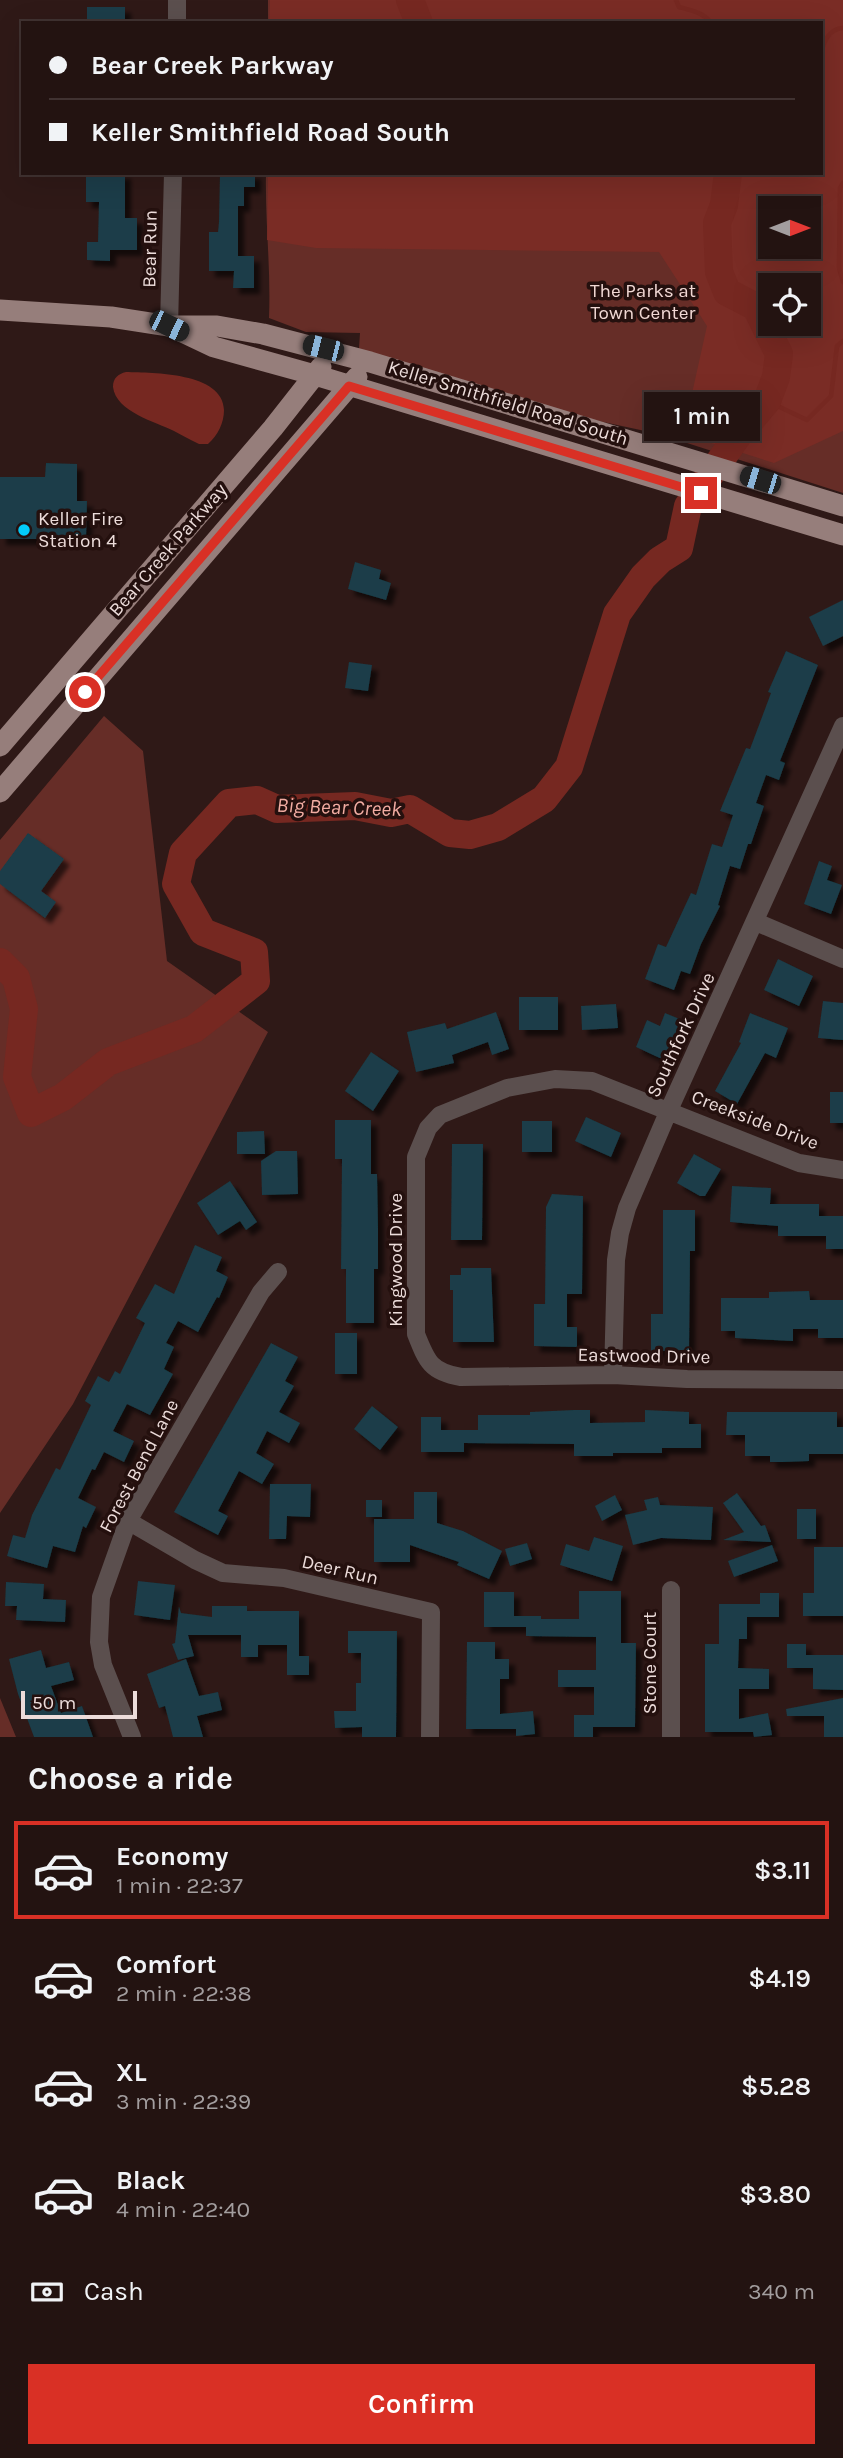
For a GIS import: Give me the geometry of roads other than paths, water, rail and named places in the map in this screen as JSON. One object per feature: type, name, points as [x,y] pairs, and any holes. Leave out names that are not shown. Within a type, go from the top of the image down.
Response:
[{"type":"main road","name":"Keller Smithfield Road South","points":[[0,310],[111,317],[169,326],[217,326],[263,334],[333,351],[843,506]]},
{"type":"main road","name":"Keller Smithfield Road South","points":[[169,326],[214,347],[843,535]]},
{"type":"main road","name":"Bear Creek Parkway","points":[[0,745],[273,428],[333,351]]},
{"type":"main road","name":"Bear Creek Parkway","points":[[0,792],[370,362]]},
{"type":"main road","points":[[182,534],[205,552]]},
{"type":"main road","points":[[78,655],[101,674]]},
{"type":"main road","points":[[0,745],[23,765]]},
{"type":"street","points":[[177,0],[177,21]]},
{"type":"street","name":"Bear Run","points":[[169,326],[173,175]]},
{"type":"street","name":"Southfork Drive","points":[[613,1375],[616,1260],[627,1208],[843,726]]},
{"type":"street","points":[[756,922],[843,960]]},
{"type":"street","name":"Creekside Drive","points":[[423,1138],[440,1115],[507,1088],[555,1079],[592,1080],[799,1163],[843,1170]]},
{"type":"street","name":"Kingwood Drive","points":[[423,1138],[416,1157],[416,1334],[427,1359],[443,1374]]},
{"type":"street","name":"Forest Bend Lane","points":[[132,1737],[103,1665],[98,1620],[101,1597],[128,1521],[261,1292],[278,1272]]},
{"type":"street","name":"Eastwood Drive","points":[[443,1374],[461,1377],[613,1375],[687,1379],[843,1380]]},
{"type":"street","name":"Deer Run","points":[[128,1521],[223,1573],[284,1578],[431,1612],[430,1737]]},
{"type":"street","name":"Stone Court","points":[[671,1590],[671,1737]]},
{"type":"waterway","name":"Big Bear Creek","points":[[410,0],[418,21]]},
{"type":"waterway","points":[[676,0],[679,7],[701,14],[709,21]]},
{"type":"waterway","points":[[823,48],[831,33],[843,28]]},
{"type":"waterway","name":"Big Bear Creek","points":[[0,962],[16,978],[24,1009],[17,1077],[31,1113],[63,1097],[108,1062],[194,1029],[256,981],[254,952],[203,932],[176,884],[183,853],[229,803],[257,800],[277,809],[355,806],[391,813],[410,809],[450,833],[470,835],[498,827],[544,799],[569,767],[617,614],[643,577],[660,560],[679,548],[688,506],[739,434],[767,401],[776,377],[779,354],[756,307],[727,292],[719,272],[717,223],[724,205],[728,175]]},
{"type":"waterway","points":[[843,183],[840,188],[839,268],[843,282]]},
{"type":"waterway","points":[[767,401],[807,420],[831,396],[837,346],[843,341]]},
{"type":"place","name":"Keller Fire Station 4","points":[[24,530]]},
{"type":"park label","name":"The Parks at Town Center","points":[[643,302]]}]
